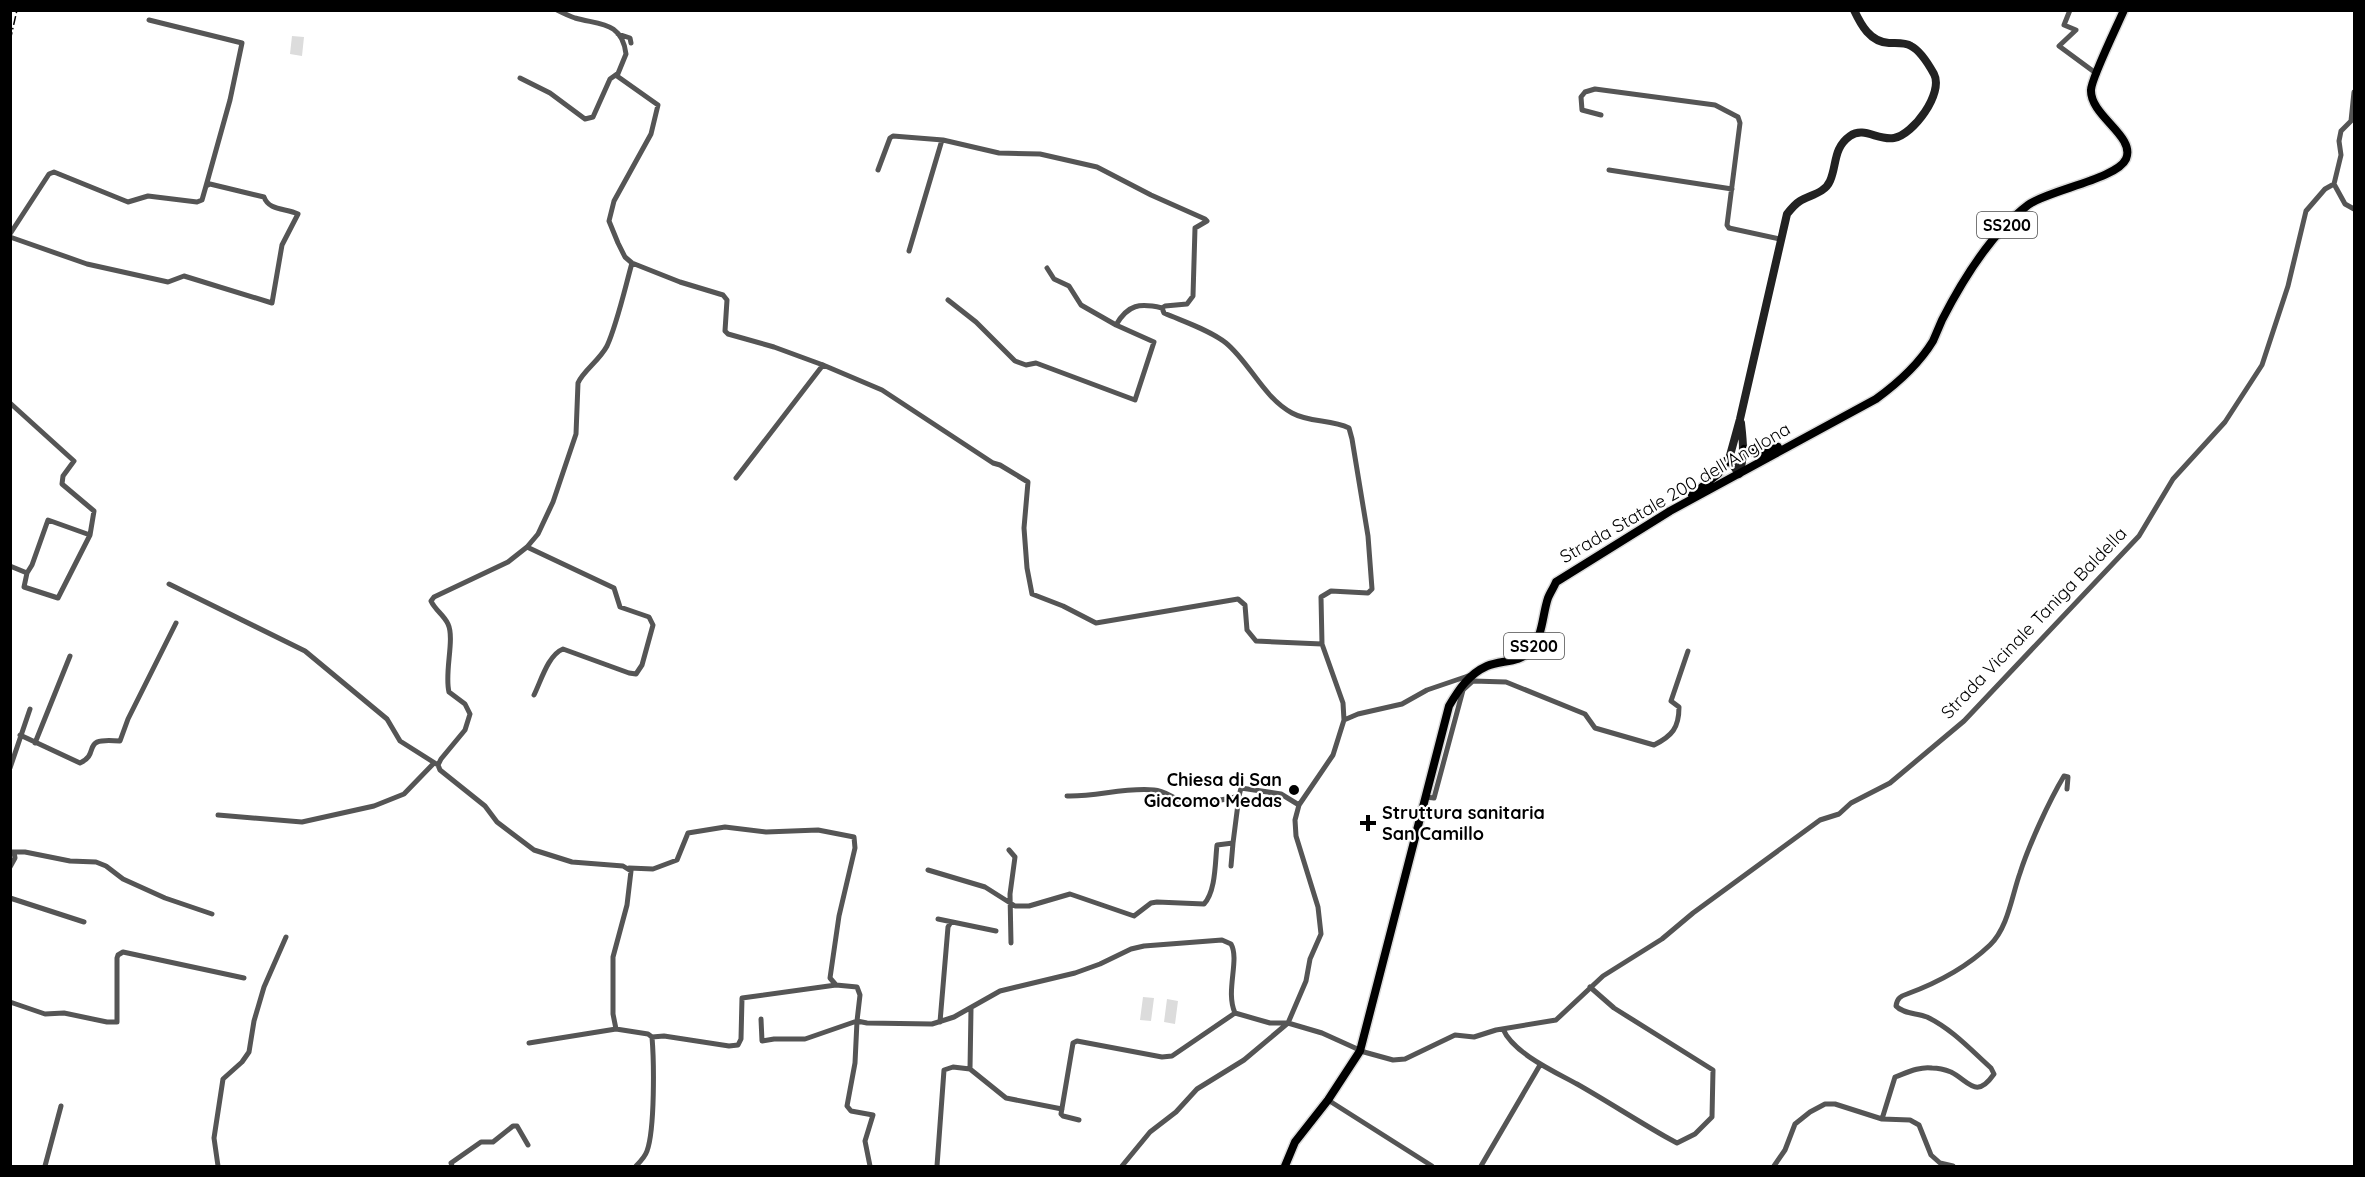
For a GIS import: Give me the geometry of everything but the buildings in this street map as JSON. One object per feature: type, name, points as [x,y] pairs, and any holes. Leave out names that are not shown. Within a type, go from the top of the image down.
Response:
[{"type":"main road","name":"Strada Statale 200 dell'Anglona","points":[[1285,1167],[1295,1142],[1328,1100],[1360,1051],[1449,706],[1460,687],[1472,675],[1489,665],[1522,658],[1530,652],[1538,640],[1548,598],[1556,582],[1670,512],[1876,399],[1906,375],[1932,342],[1981,254],[2010,221],[2030,204],[2104,175],[2122,165],[2127,156],[2124,140],[2096,109],[2091,90],[2124,10]]},
{"type":"main road","points":[[1743,449],[1758,454],[1801,439]]},
{"type":"main road","points":[[1670,512],[1718,474],[1729,459]]},
{"type":"street","points":[[520,78],[550,93],[585,119],[593,117],[610,79],[617,74],[626,54],[618,34],[611,26],[576,18],[557,10]]},
{"type":"street","points":[[1739,474],[1729,459],[1784,223],[1792,207],[1798,201],[1821,191],[1830,182],[1835,156],[1848,137],[1860,132],[1882,138],[1896,138],[1913,126],[1936,92],[1935,76],[1916,49],[1903,44],[1885,43],[1869,35],[1854,10]]},
{"type":"street","points":[[2070,10],[2064,25],[2075,29],[2076,33],[2060,46],[2097,74]]},
{"type":"street","points":[[150,20],[242,43],[230,100],[202,200],[197,202],[148,196],[128,202],[54,172],[49,174],[10,235],[87,264],[168,282],[184,276],[272,303],[282,245],[298,214],[271,207],[266,204],[264,197],[210,184],[206,186]]},
{"type":"street","points":[[618,34],[630,38],[631,43]]},
{"type":"street","points":[[617,74],[621,80],[658,105],[651,134],[614,201],[609,221],[626,257],[632,263],[680,282],[723,295],[727,300],[725,331],[728,334],[774,347],[882,390],[993,463],[1028,482],[1024,528],[1027,568],[1032,594],[1063,606],[1096,623],[1238,599],[1245,605],[1247,630],[1256,641],[1322,644]]},
{"type":"street","points":[[1601,115],[1582,110],[1580,101],[1582,93],[1595,88],[1715,105],[1738,117],[1740,123],[1727,225],[1729,228],[1780,239]]},
{"type":"street","points":[[2355,92],[2351,121],[2341,131],[2339,141],[2341,155],[2334,184],[2345,204],[2355,209]]},
{"type":"street","points":[[878,170],[890,138],[893,136],[942,140],[999,153],[1040,154],[1097,167],[1151,195],[1205,219],[1207,221],[1205,224],[1195,228],[1194,296],[1186,304],[1162,308],[1146,304],[1131,307],[1122,314],[1116,325]]},
{"type":"street","points":[[909,251],[942,140]]},
{"type":"street","points":[[1609,170],[1732,189]]},
{"type":"street","name":"Strada Vicinale Taniga Baldella","points":[[1235,1013],[1270,1023],[1288,1023],[1322,1033],[1360,1051],[1392,1060],[1405,1059],[1455,1035],[1474,1037],[1503,1029],[1556,1020],[1603,976],[1662,939],[1693,913],[1773,857],[1820,820],[1839,814],[1851,803],[1890,783],[1909,770],[1964,721],[2139,536],[2173,479],[2225,422],[2262,365],[2288,286],[2306,211],[2325,189],[2334,184]]},
{"type":"street","points":[[218,815],[302,822],[374,806],[404,794],[436,764],[465,730],[470,714],[465,704],[449,692],[446,682],[449,624],[434,608],[431,601],[434,597],[508,562],[527,547],[538,534],[554,502],[576,434],[578,383],[581,377],[597,363],[608,345],[632,263]]},
{"type":"street","points":[[948,300],[976,322],[1015,361],[1026,365],[1036,363],[1136,400],[1154,342],[1116,325],[1081,305],[1069,286],[1054,279],[1047,268]]},
{"type":"street","points":[[1122,1167],[1150,1132],[1176,1112],[1197,1089],[1244,1060],[1288,1023],[1306,981],[1310,959],[1321,934],[1318,907],[1296,836],[1295,820],[1299,804],[1334,755],[1344,720],[1343,703],[1322,644],[1321,597],[1331,591],[1368,593],[1372,589],[1368,536],[1349,428],[1341,423],[1310,421],[1290,412],[1271,396],[1226,343],[1164,313],[1162,308]]},
{"type":"street","points":[[736,477],[823,365]]},
{"type":"street","points":[[10,403],[74,461],[63,476],[62,483],[94,511],[90,535],[58,598],[24,587],[27,573],[48,520],[90,535]]},
{"type":"street","points":[[1739,474],[1743,462],[1740,419]]},
{"type":"street","points":[[527,547],[614,588],[620,608],[649,617],[653,625],[642,665],[636,674],[563,649],[551,660],[534,695]]},
{"type":"street","points":[[10,566],[27,573]]},
{"type":"street","points":[[169,584],[305,651],[387,719],[400,741],[436,764],[440,770],[484,806],[497,822],[534,850],[572,862],[653,869],[677,861],[688,833],[724,827],[766,832],[818,830],[854,837],[855,848],[838,920],[830,978],[836,985]]},
{"type":"street","points":[[20,735],[80,763],[86,760],[95,742],[99,740],[120,741],[128,718],[176,623]]},
{"type":"street","points":[[1426,797],[1434,798],[1463,690],[1473,681],[1506,682],[1585,714],[1595,728],[1654,745],[1669,737],[1679,717],[1679,707],[1671,701],[1688,651]]},
{"type":"street","points":[[35,742],[70,656]]},
{"type":"street","points":[[1344,720],[1358,714],[1402,704],[1427,690],[1472,675]]},
{"type":"street","points":[[10,768],[30,709]]},
{"type":"street","points":[[1882,1119],[1895,1077],[1930,1067],[1951,1072],[1965,1084],[1977,1087],[1988,1083],[1994,1074],[1991,1068],[1945,1027],[1914,1012],[1902,1011],[1896,1006],[1897,1001],[1900,996],[1933,985],[1966,964],[1991,943],[1999,933],[2020,870],[2064,776],[2068,777],[2067,789]]},
{"type":"street","points":[[1231,866],[1241,788],[1281,794],[1299,804]]},
{"type":"street","points":[[1067,796],[1144,789],[1166,792],[1183,801],[1239,796]]},
{"type":"street","points":[[928,870],[985,887],[1015,906],[1029,906],[1070,894],[1134,916],[1151,903],[1204,904],[1208,900],[1211,887],[1217,845],[1233,843]]},
{"type":"street","points":[[1009,850],[1014,857],[1010,903],[1011,943]]},
{"type":"street","points":[[10,867],[15,858],[12,852]]},
{"type":"street","points":[[12,852],[70,861],[96,862],[106,866],[123,879],[165,898],[212,914]]},
{"type":"street","points":[[616,1029],[613,1014],[613,957],[627,905],[631,871],[629,868]]},
{"type":"street","points":[[10,898],[84,922]]},
{"type":"street","points":[[938,919],[996,931]]},
{"type":"street","points":[[940,1022],[948,927],[951,922]]},
{"type":"street","points":[[218,1167],[214,1138],[224,1079],[249,1052],[254,1021],[264,987],[286,937]]},
{"type":"street","points":[[761,1019],[762,1041],[774,1038],[805,1039],[857,1021],[932,1024],[971,1009],[1000,991],[1075,973],[1103,963],[1131,949],[1222,940],[1231,944],[1235,951],[1231,975],[1232,1006],[1235,1013],[1172,1056],[1162,1057],[1077,1041],[1073,1043],[1062,1109],[1063,1116],[1079,1120]]},
{"type":"street","points":[[10,1002],[45,1014],[64,1012],[107,1022],[117,1022],[117,958],[123,952],[244,978]]},
{"type":"street","points":[[529,1043],[616,1029],[652,1037],[671,1037],[729,1046],[738,1045],[741,1039],[742,998],[836,985],[857,987],[860,995],[855,1063],[847,1106],[851,1111],[873,1115],[865,1141],[870,1167]]},
{"type":"street","points":[[1503,1029],[1509,1038],[1540,1065],[1677,1143],[1695,1134],[1712,1117],[1713,1070],[1614,1008],[1590,987]]},
{"type":"street","points":[[970,1069],[971,1009]]},
{"type":"street","points":[[636,1167],[647,1152],[649,1137],[653,1084],[652,1037]]},
{"type":"street","points":[[1364,1039],[1365,1048],[1375,1056]]},
{"type":"street","name":"Strada Vicinale Taniga Baldella","points":[[1353,1062],[1364,1056],[1375,1056]]},
{"type":"street","points":[[1481,1167],[1540,1065]]},
{"type":"street","points":[[937,1167],[944,1070],[953,1067],[970,1069],[1006,1098],[1062,1109]]},
{"type":"street","points":[[1328,1100],[1432,1167]]},
{"type":"street","points":[[1774,1167],[1785,1150],[1795,1124],[1825,1104],[1835,1104],[1882,1119],[1910,1119],[1919,1125],[1931,1155],[1940,1163],[1953,1167]]},
{"type":"street","points":[[45,1167],[61,1106]]},
{"type":"street","points":[[452,1167],[451,1163],[482,1142],[493,1142],[513,1126],[517,1126],[528,1145]]},
{"type":"shaded area","points":[[292,36],[304,37],[302,56],[290,54]]},
{"type":"shaded area","points":[[1143,997],[1154,998],[1151,1021],[1140,1020]]},
{"type":"shaded area","points":[[1167,999],[1178,1001],[1175,1024],[1164,1022]]},
{"type":"railway","points":[[10,41],[17,10]]},
{"type":"place","name":"Chiesa di San Giacomo Medas","points":[[1294,790]]},
{"type":"place","name":"Struttura sanitaria San Camillo","points":[[1368,823]]}]
